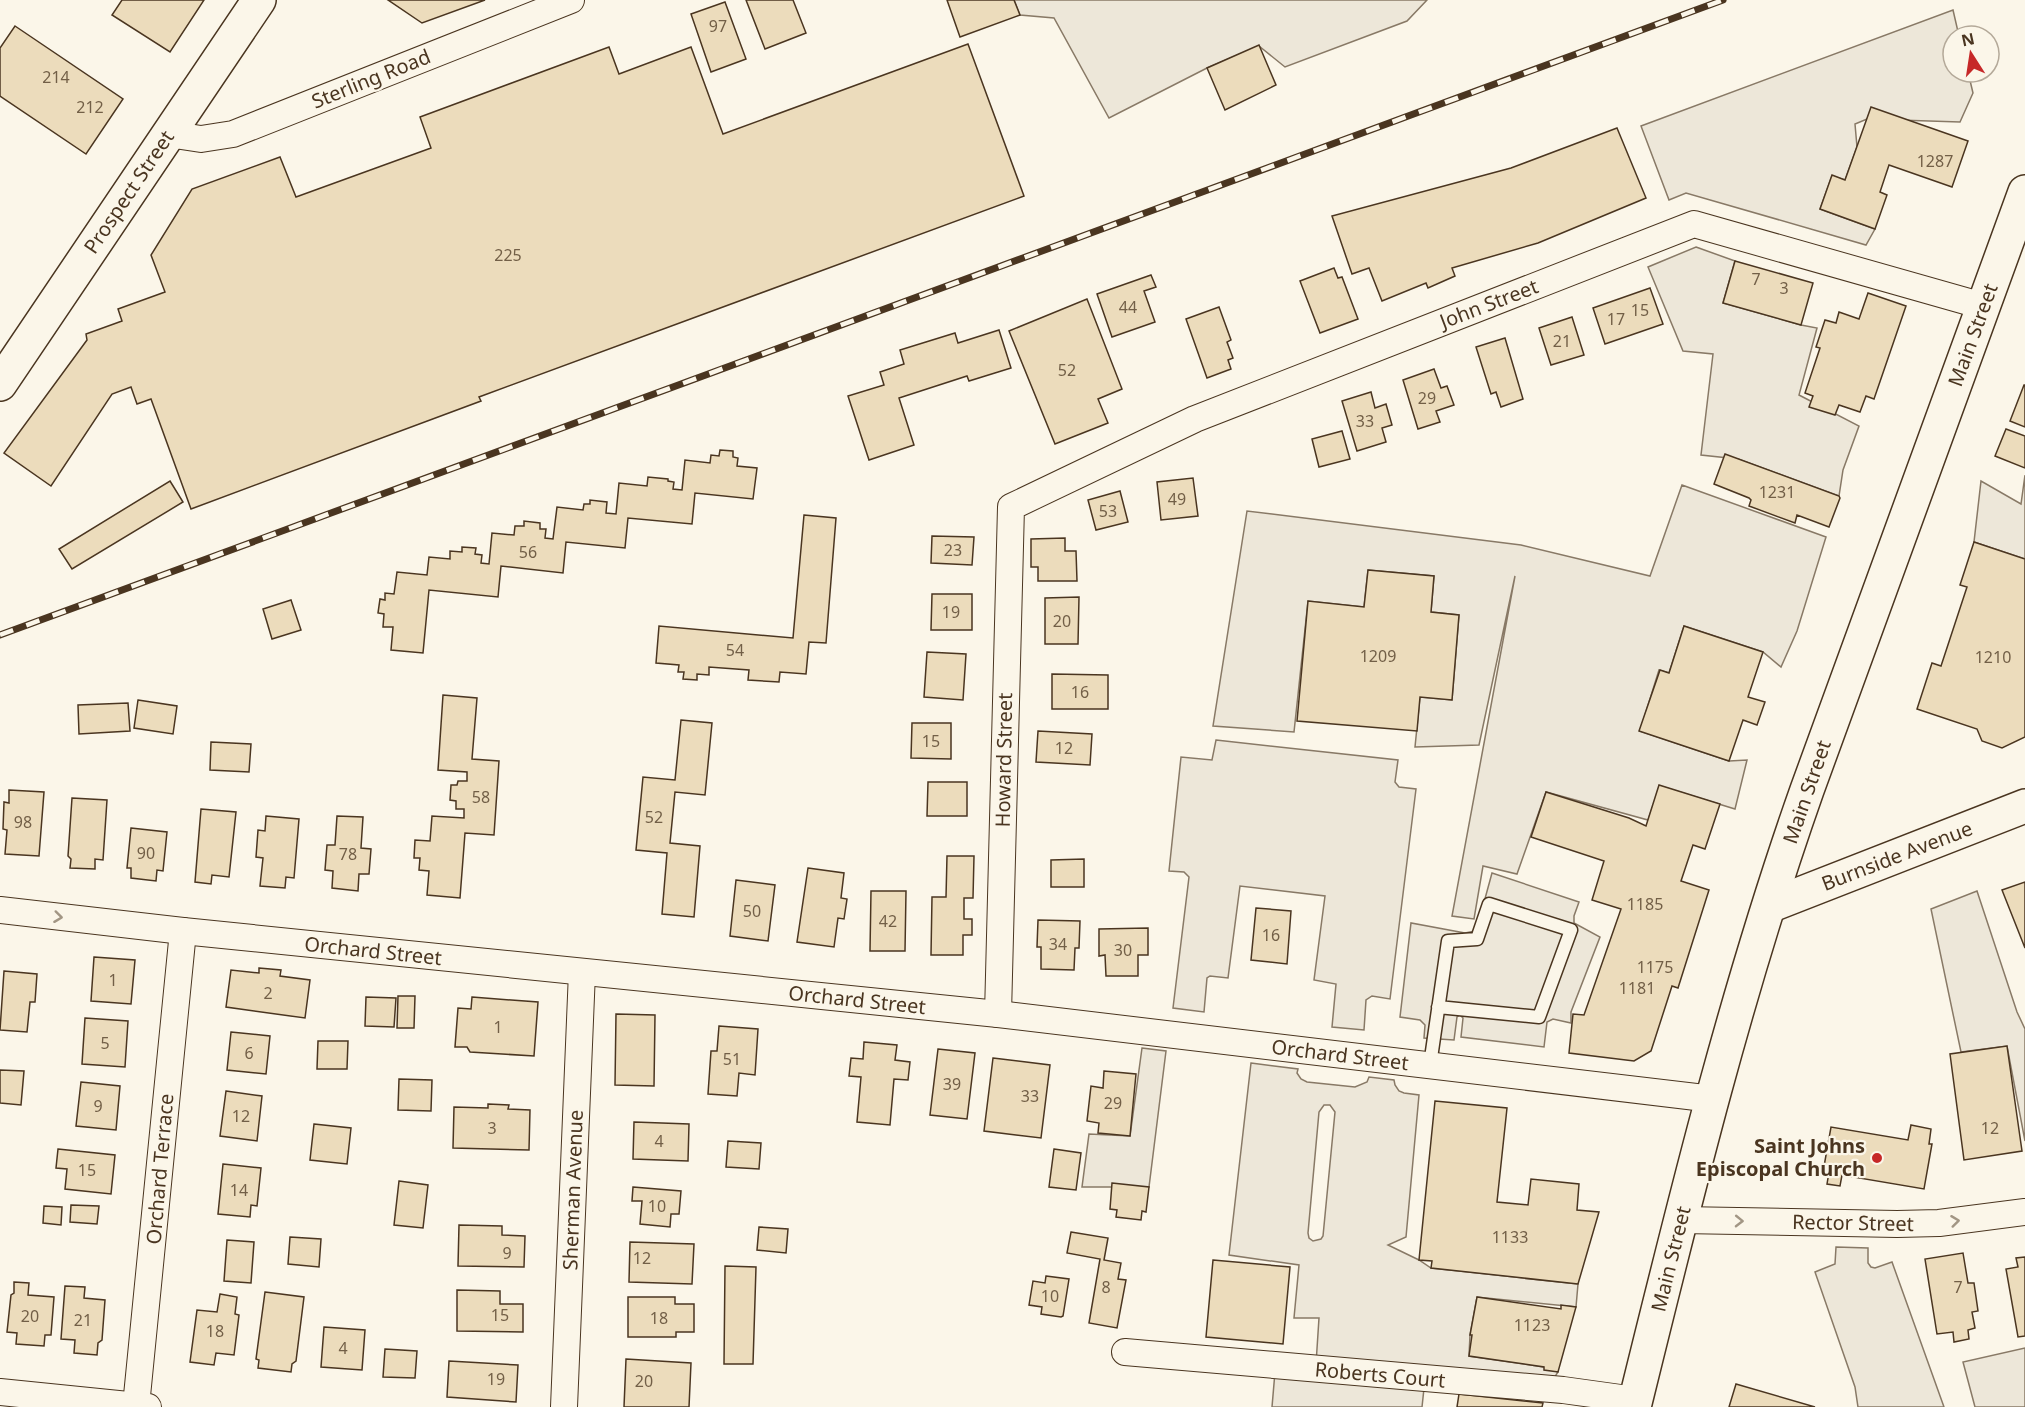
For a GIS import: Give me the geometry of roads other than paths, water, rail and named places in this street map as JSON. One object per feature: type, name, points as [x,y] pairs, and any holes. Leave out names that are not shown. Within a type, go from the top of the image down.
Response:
[{"type":"main road","name":"Prospect Street","points":[[0,384],[259,0]]},
{"type":"main road","name":"Main Street","points":[[1635,1403],[1713,1099],[1769,906],[1801,807],[2025,192]]},
{"type":"main road","name":"Burnside Avenue","points":[[1769,906],[2025,806]]},
{"type":"street","name":"Sterling Road","points":[[168,134],[201,139],[233,134],[571,0]]},
{"type":"street","name":"John Street","points":[[1011,507],[1196,419],[1694,224],[1983,306]]},
{"type":"street","name":"Howard Street","points":[[998,1014],[1011,507]]},
{"type":"street","name":"Orchard Street","points":[[0,910],[183,932],[998,1014],[1713,1099]]},
{"type":"street","name":"Orchard Terrace","points":[[142,1406],[183,932]]},
{"type":"street","name":"Sherman Avenue","points":[[564,1407],[582,972]]},
{"type":"street","name":"Rector Street","points":[[1681,1220],[1897,1224],[1939,1222],[2025,1212]]},
{"type":"street","name":"Roberts Court","points":[[1125,1352],[1563,1390],[1635,1403]]},
{"type":"street","points":[[0,1392],[142,1406]]},
{"type":"lane","points":[[1430,1065],[1438,1007],[1448,941],[1477,939],[1489,904],[1571,930],[1539,1017],[1438,1007]]},
{"type":"railway","points":[[0,635],[1723,0]]},
{"type":"place","name":"Saint Johns Episcopal Church","points":[[1877,1158]]}]
